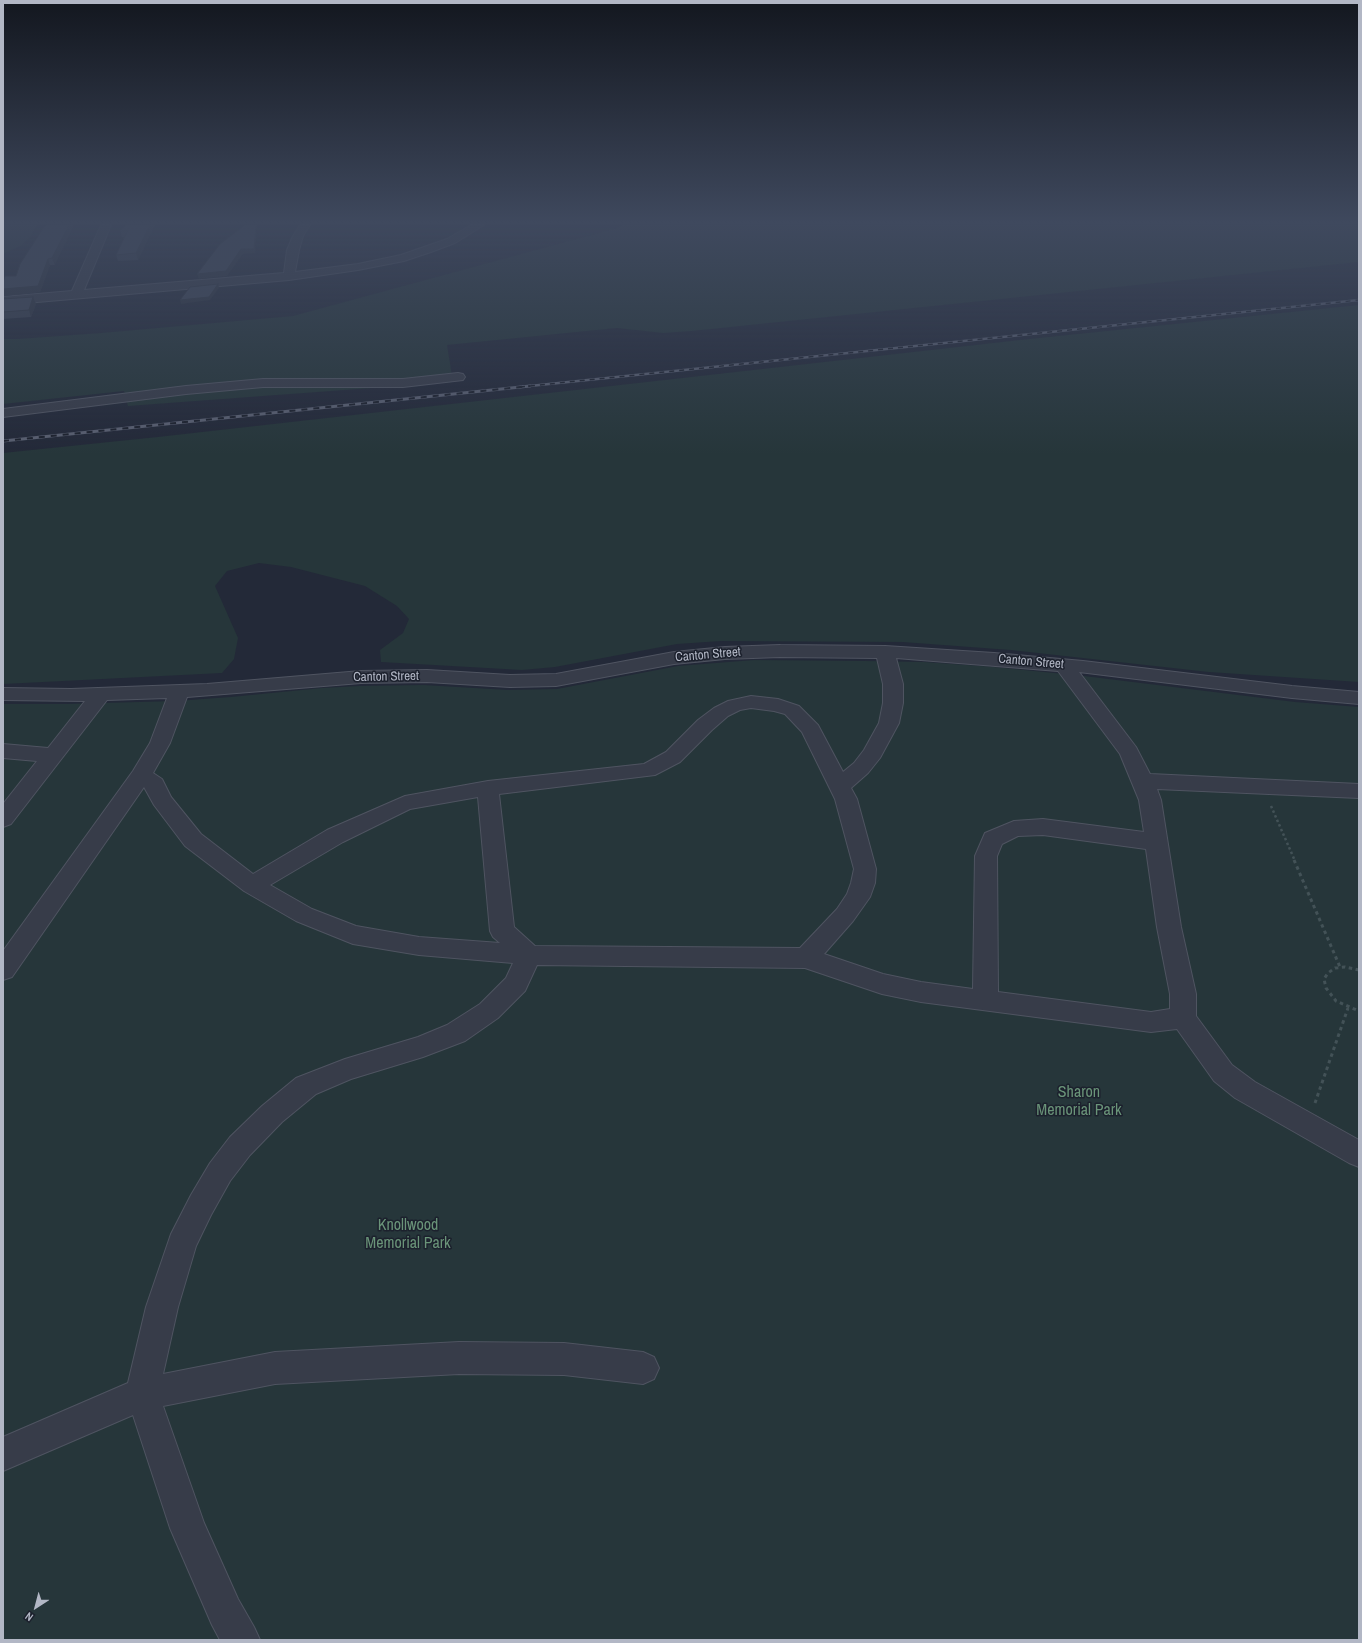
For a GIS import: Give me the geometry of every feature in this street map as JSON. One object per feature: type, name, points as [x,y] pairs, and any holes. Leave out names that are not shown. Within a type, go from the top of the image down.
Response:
[{"type":"street","points":[[3,413],[179,391],[255,384],[403,383],[458,377]]},
{"type":"street","name":"Canton Street","points":[[3,694],[58,695],[179,691],[233,688],[361,676],[426,676],[510,681],[556,680],[652,661],[703,654],[780,651],[884,652],[994,659],[1064,665],[1292,692],[1359,698]]},
{"type":"street","points":[[840,786],[861,768],[873,753],[889,723],[893,703],[893,684],[884,652]]},
{"type":"street","points":[[1064,665],[1129,752],[1143,781],[1150,800],[1168,927],[1183,994],[1182,1018],[1223,1073],[1245,1090],[1359,1154]]},
{"type":"street","points":[[3,970],[36,921],[141,775],[160,743],[179,691]]},
{"type":"street","points":[[3,819],[100,694]]},
{"type":"street","points":[[252,885],[334,836],[405,803],[488,788],[648,770],[673,756],[705,725],[721,712],[735,705],[751,702],[778,705],[792,710],[811,730],[846,799],[865,869],[863,884],[858,897],[845,915],[806,958]]},
{"type":"street","points":[[3,751],[53,755]]},
{"type":"street","points":[[141,775],[154,784],[162,800],[193,840],[252,885],[304,915],[353,935],[419,946],[529,955],[806,958],[882,984],[921,992],[1151,1022],[1182,1018]]},
{"type":"street","points":[[1143,781],[1359,791]]},
{"type":"street","points":[[488,788],[502,931],[529,955]]},
{"type":"street","points":[[985,1000],[986,856],[993,839],[1014,829],[1043,827],[1156,842]]},
{"type":"street","points":[[241,1640],[226,1612],[188,1528],[142,1394],[162,1306],[182,1244],[201,1205],[220,1172],[240,1146],[272,1114],[306,1086],[345,1070],[423,1046],[456,1033],[489,1010],[516,984],[529,955]]},
{"type":"street","points":[[3,1454],[142,1394],[275,1368],[451,1359],[564,1359],[643,1368]]},
{"type":"path","points":[[1263,787],[1340,967]]},
{"type":"path","points":[[1359,970],[1340,967],[1328,973],[1324,979],[1332,997],[1348,1008],[1359,1011]]},
{"type":"path","points":[[1307,1124],[1348,1008]]},
{"type":"green space","points":[[346,302],[975,302],[692,331],[663,333],[617,328],[447,345],[453,382],[128,406],[124,391],[3,404],[3,339],[101,333],[293,316]]},
{"type":"green space","points":[[1359,305],[1359,682],[1209,672],[1011,650],[903,642],[721,641],[677,644],[555,667],[522,670],[381,662],[380,650],[403,633],[409,619],[397,606],[365,586],[291,567],[259,563],[227,571],[215,586],[238,638],[234,659],[222,673],[3,684],[3,453],[158,437],[1029,339]]},
{"type":"green space","name":"Knollwood Memorial Park","points":[[754,660],[924,662],[994,667],[1084,676],[1295,702],[1359,707],[1359,1640],[3,1640],[3,704],[176,701],[359,686],[423,685],[508,690],[557,689],[678,666]]},
{"type":"building","points":[[3,302],[32,302],[29,310],[3,312]]},
{"type":"railway","points":[[520,387],[1343,302]]},
{"type":"railway","points":[[3,441],[530,386]]},
{"type":"park label","name":"Sharon Memorial Park","points":[[1079,1102]]}]
